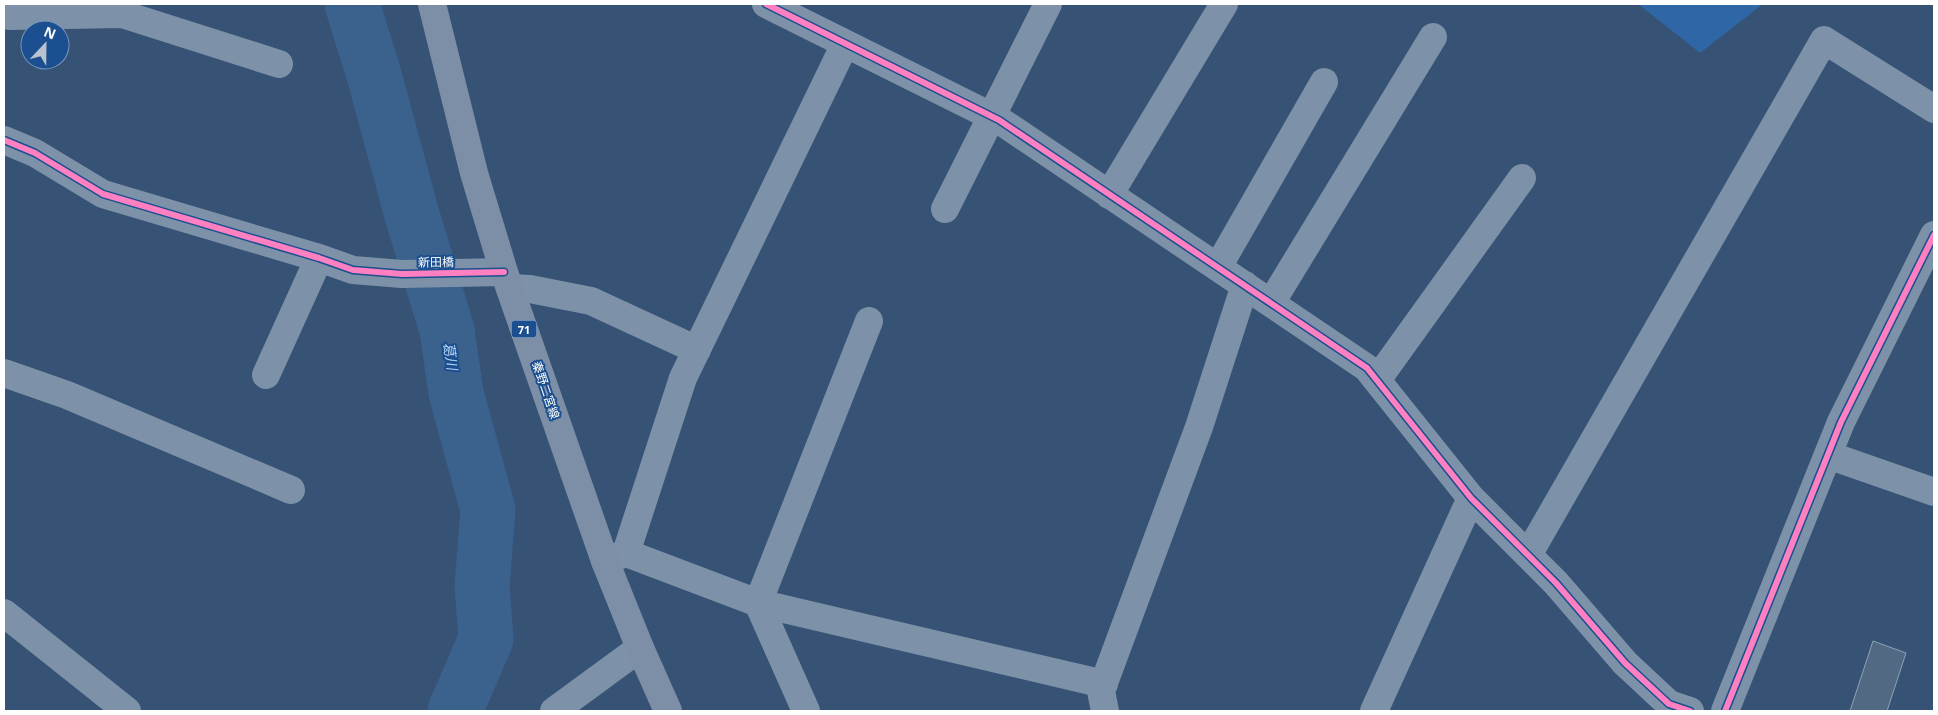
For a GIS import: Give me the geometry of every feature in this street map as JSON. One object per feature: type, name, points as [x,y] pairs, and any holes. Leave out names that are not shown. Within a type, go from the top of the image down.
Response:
[{"type":"main road","name":"秦野二宮線","points":[[432,4],[474,173],[507,280],[615,557],[640,648],[668,711]]},
{"type":"street","points":[[766,4],[991,117],[1368,368],[1471,498],[1556,583],[1625,663],[1669,704],[1690,711]]},
{"type":"street","points":[[945,209],[1048,4]]},
{"type":"street","points":[[1109,195],[1224,4]]},
{"type":"street","points":[[4,13],[9,16],[126,9],[279,64]]},
{"type":"street","points":[[1271,303],[1432,37]]},
{"type":"street","points":[[1528,555],[1824,40],[1934,109]]},
{"type":"street","points":[[845,44],[683,378],[615,557],[758,603],[1104,684]]},
{"type":"street","points":[[1218,267],[1324,82]]},
{"type":"street","name":"新田橋","points":[[4,140],[35,153],[103,194],[319,258],[353,270],[402,274],[472,272],[507,280],[530,289],[591,301],[697,350]]},
{"type":"street","points":[[1377,380],[1522,178]]},
{"type":"street","points":[[1725,711],[1841,422],[1934,235]]},
{"type":"street","points":[[266,375],[319,258]]},
{"type":"street","points":[[1105,711],[1101,691],[1199,426],[1245,285]]},
{"type":"street","points":[[806,711],[758,603],[869,321]]},
{"type":"street","points":[[4,373],[67,395],[291,490]]},
{"type":"street","points":[[1828,455],[1934,492]]},
{"type":"street","points":[[1374,711],[1471,498]]},
{"type":"street","points":[[4,613],[127,711]]},
{"type":"street","points":[[554,711],[640,648]]},
{"type":"shaded area","points":[[1638,4],[1763,4],[1700,53]]},
{"type":"building","points":[[1873,641],[1906,653],[1887,711],[1850,711]]},
{"type":"waterway","name":"葛川","points":[[352,4],[447,330],[456,393],[488,510],[482,586],[486,639],[455,711]]},
{"type":"cycle path","points":[[766,4],[999,120],[1367,368],[1471,498],[1556,583],[1625,663],[1669,704],[1690,711]]},
{"type":"cycle path","points":[[4,140],[35,153],[103,194],[319,258],[353,270],[402,274],[504,272]]},
{"type":"cycle path","points":[[1725,711],[1841,422],[1934,235]]}]
